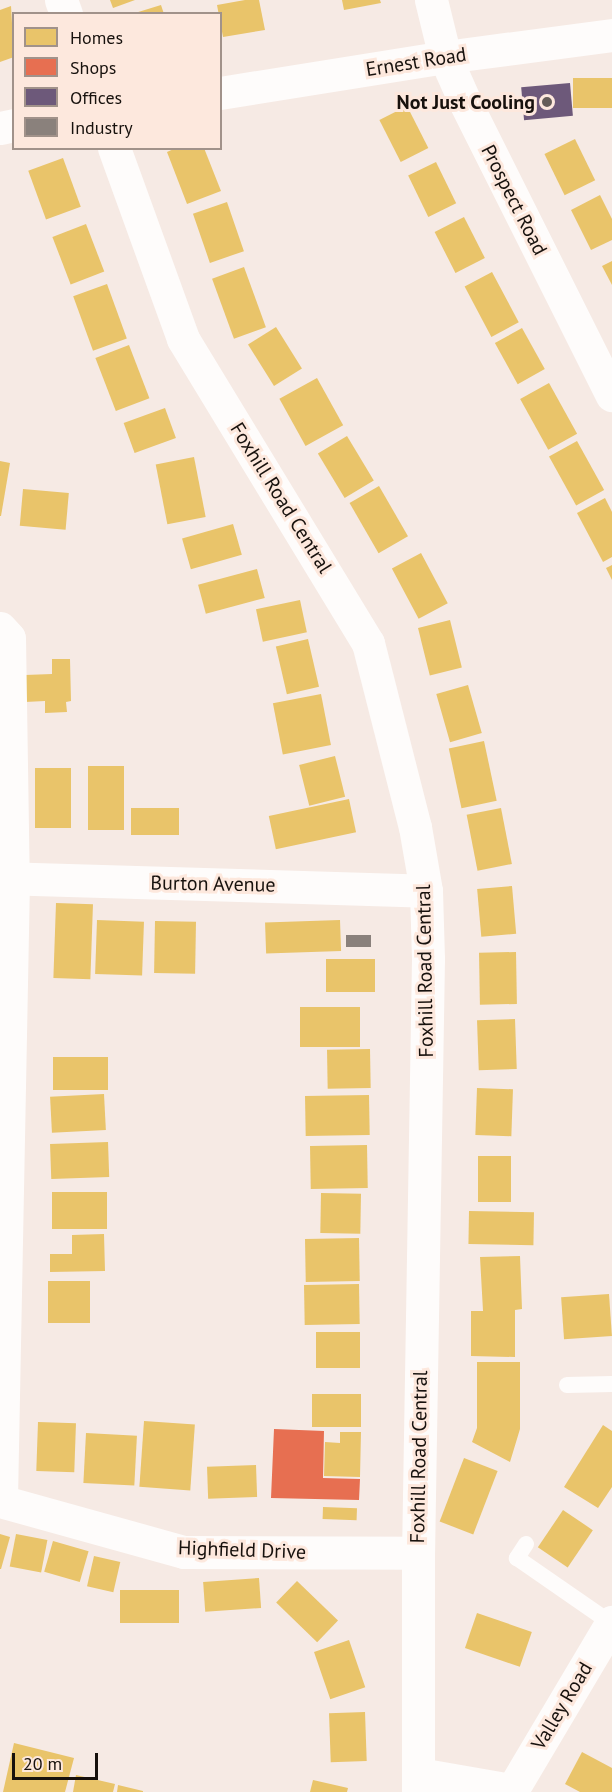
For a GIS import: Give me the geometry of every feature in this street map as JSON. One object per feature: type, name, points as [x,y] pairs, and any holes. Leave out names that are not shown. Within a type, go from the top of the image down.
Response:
[{"type":"street","name":"Prospect Road","points":[[431,0],[445,57],[612,395]]},
{"type":"street","name":"Ernest Road","points":[[222,93],[445,57],[612,35]]},
{"type":"street","name":"Foxhill Road Central","points":[[115,150],[183,339],[368,643],[415,826],[426,891],[428,1074],[418,1554],[419,1783]]},
{"type":"street","points":[[0,628],[9,638],[1,1501]]},
{"type":"street","name":"Burton Avenue","points":[[7,879],[426,891]]},
{"type":"street","name":"Highfield Drive","points":[[1,1501],[184,1552],[418,1554]]},
{"type":"street","name":"Valley Road","points":[[419,1783],[511,1791],[612,1622]]},
{"type":"lane","points":[[567,1386],[612,1384]]},
{"type":"lane","points":[[526,1544],[517,1558],[612,1622]]},
{"type":"building: Homes","points":[[110,0],[135,0],[113,8]]},
{"type":"building: Homes","points":[[259,0],[265,30],[223,37],[222,12],[218,12],[217,5]]},
{"type":"building: Homes","points":[[342,0],[380,0],[381,3],[344,10]]},
{"type":"building: Homes","points":[[161,5],[163,12],[138,12]]},
{"type":"building: Homes","points":[[11,6],[12,58],[0,62],[0,10]]},
{"type":"building: Homes","points":[[573,78],[612,78],[612,108],[573,108]]},
{"type":"building: Homes","points":[[407,106],[428,148],[401,162],[379,120]]},
{"type":"building: Homes","points":[[575,139],[595,180],[565,195],[544,154]]},
{"type":"building: Homes","points":[[205,150],[221,191],[187,204],[167,152]]},
{"type":"building: Homes","points":[[63,158],[81,207],[46,220],[28,171]]},
{"type":"building: Homes","points":[[436,162],[456,203],[428,217],[408,176]]},
{"type":"building: Homes","points":[[600,195],[612,219],[612,240],[591,250],[571,210]]},
{"type":"building: Homes","points":[[227,202],[244,251],[210,263],[193,214]]},
{"type":"building: Homes","points":[[464,217],[485,258],[455,273],[435,232]]},
{"type":"building: Homes","points":[[86,224],[104,272],[71,285],[52,237]]},
{"type":"building: Homes","points":[[612,261],[612,285],[602,266]]},
{"type":"building: Homes","points":[[244,267],[266,327],[234,339],[212,279]]},
{"type":"building: Homes","points":[[492,272],[519,322],[491,337],[465,287]]},
{"type":"building: Homes","points":[[107,284],[127,339],[93,351],[73,296]]},
{"type":"building: Homes","points":[[276,327],[302,369],[274,386],[248,344]]},
{"type":"building: Homes","points":[[522,328],[545,369],[518,384],[495,343]]},
{"type":"building: Homes","points":[[129,345],[149,398],[116,411],[95,358]]},
{"type":"building: Homes","points":[[317,378],[343,425],[306,446],[279,399]]},
{"type":"building: Homes","points":[[549,383],[577,434],[548,450],[520,399]]},
{"type":"building: Homes","points":[[165,408],[176,438],[135,453],[124,423]]},
{"type":"building: Homes","points":[[347,436],[374,481],[345,498],[318,454]]},
{"type":"building: Homes","points":[[577,441],[604,490],[576,505],[549,457]]},
{"type":"building: Homes","points":[[194,457],[206,517],[167,524],[156,464]]},
{"type":"building: Homes","points":[[0,461],[10,463],[1,516],[0,516]]},
{"type":"building: Homes","points":[[379,486],[408,536],[379,553],[350,503]]},
{"type":"building: Homes","points":[[23,489],[69,493],[66,530],[20,526]]},
{"type":"building: Homes","points":[[605,498],[612,512],[612,557],[603,562],[577,513]]},
{"type":"building: Homes","points":[[233,524],[242,555],[191,569],[182,539]]},
{"type":"building: Homes","points":[[421,553],[448,603],[419,619],[392,568]]},
{"type":"building: Homes","points":[[612,565],[612,580],[606,568]]},
{"type":"building: Homes","points":[[257,569],[265,598],[206,614],[198,585]]},
{"type":"building: Homes","points":[[300,600],[307,632],[263,642],[256,609]]},
{"type":"building: Homes","points":[[450,620],[462,668],[430,676],[418,628]]},
{"type":"building: Homes","points":[[308,639],[319,687],[287,694],[276,646]]},
{"type":"building: Homes","points":[[52,659],[70,659],[71,701],[66,702],[67,712],[45,713],[45,701],[25,702],[25,675],[52,674]]},
{"type":"building: Homes","points":[[468,685],[482,733],[450,742],[436,694]]},
{"type":"building: Homes","points":[[321,694],[331,745],[283,754],[273,703]]},
{"type":"building: Homes","points":[[484,741],[497,801],[461,808],[449,748]]},
{"type":"building: Homes","points":[[335,756],[345,797],[309,806],[299,765]]},
{"type":"building: Homes","points":[[88,766],[124,766],[124,830],[88,830]]},
{"type":"building: Homes","points":[[35,768],[71,768],[71,828],[35,828]]},
{"type":"building: Homes","points":[[349,799],[356,832],[276,849],[269,816]]},
{"type":"building: Homes","points":[[131,808],[179,808],[179,835],[131,835]]},
{"type":"building: Homes","points":[[501,808],[512,864],[478,871],[467,815]]},
{"type":"building: Homes","points":[[512,886],[516,934],[481,937],[477,889]]},
{"type":"building: Homes","points":[[56,903],[93,904],[90,979],[53,978]]},
{"type":"building: Homes","points":[[97,920],[144,922],[142,976],[95,974]]},
{"type":"building: Homes","points":[[340,920],[341,951],[266,954],[265,923]]},
{"type":"building: Homes","points":[[155,921],[196,922],[195,974],[154,973]]},
{"type":"building: Homes","points":[[516,952],[517,1004],[480,1005],[479,953]]},
{"type":"building: Homes","points":[[326,959],[375,959],[375,992],[326,992]]},
{"type":"building: Homes","points":[[300,1007],[360,1007],[360,1047],[300,1047]]},
{"type":"building: Homes","points":[[515,1019],[517,1069],[479,1070],[477,1020]]},
{"type":"building: Homes","points":[[370,1049],[371,1088],[328,1089],[327,1050]]},
{"type":"building: Homes","points":[[53,1057],[108,1057],[108,1090],[53,1090]]},
{"type":"building: Homes","points":[[477,1088],[513,1089],[511,1136],[475,1135]]},
{"type":"building: Homes","points":[[104,1094],[106,1130],[52,1133],[50,1097]]},
{"type":"building: Homes","points":[[369,1095],[370,1135],[306,1136],[305,1096]]},
{"type":"building: Homes","points":[[108,1142],[109,1177],[51,1179],[50,1144]]},
{"type":"building: Homes","points":[[367,1145],[368,1188],[311,1189],[310,1146]]},
{"type":"building: Homes","points":[[478,1156],[511,1156],[511,1202],[478,1202]]},
{"type":"building: Homes","points":[[52,1192],[107,1192],[107,1229],[52,1229]]},
{"type":"building: Homes","points":[[321,1193],[361,1194],[360,1234],[320,1233]]},
{"type":"building: Homes","points":[[469,1211],[534,1212],[533,1245],[468,1244]]},
{"type":"building: Homes","points":[[104,1234],[105,1271],[50,1272],[50,1254],[72,1254],[72,1235]]},
{"type":"building: Homes","points":[[359,1238],[360,1281],[306,1282],[305,1239]]},
{"type":"building: Homes","points":[[520,1256],[522,1309],[515,1310],[515,1357],[471,1356],[471,1311],[483,1311],[480,1257]]},
{"type":"building: Homes","points":[[48,1281],[90,1281],[90,1323],[48,1323]]},
{"type":"building: Homes","points":[[359,1284],[360,1324],[305,1325],[304,1285]]},
{"type":"building: Homes","points":[[609,1294],[612,1336],[564,1339],[561,1297]]},
{"type":"building: Homes","points":[[316,1332],[360,1332],[360,1368],[316,1368]]},
{"type":"building: Homes","points":[[477,1362],[520,1362],[520,1429],[510,1462],[472,1442],[477,1428]]},
{"type":"building: Homes","points":[[312,1394],[361,1394],[361,1427],[312,1427]]},
{"type":"building: Homes","points":[[144,1421],[195,1425],[190,1490],[139,1487]]},
{"type":"building: Homes","points":[[38,1422],[76,1423],[74,1472],[36,1471]]},
{"type":"building: Homes","points":[[603,1425],[612,1431],[612,1487],[598,1508],[564,1487]]},
{"type":"building: Homes","points":[[340,1432],[361,1432],[360,1477],[324,1476],[325,1442],[340,1443]]},
{"type":"building: Homes","points":[[86,1433],[137,1436],[134,1486],[83,1483]]},
{"type":"building: Homes","points":[[464,1458],[498,1471],[473,1534],[440,1521]]},
{"type":"building: Homes","points":[[256,1465],[257,1497],[208,1499],[207,1467]]},
{"type":"building: Homes","points":[[323,1507],[357,1508],[357,1520],[323,1519]]},
{"type":"building: Homes","points":[[563,1510],[593,1530],[568,1567],[538,1547]]},
{"type":"building: Homes","points":[[0,1534],[10,1537],[1,1569],[0,1569]]},
{"type":"building: Homes","points":[[16,1534],[47,1540],[41,1572],[10,1566]]},
{"type":"building: Homes","points":[[53,1541],[89,1551],[80,1582],[44,1572]]},
{"type":"building: Homes","points":[[94,1556],[120,1562],[113,1592],[87,1586]]},
{"type":"building: Homes","points":[[259,1578],[261,1608],[205,1612],[203,1582]]},
{"type":"building: Homes","points":[[297,1581],[338,1621],[317,1642],[276,1603]]},
{"type":"building: Homes","points":[[120,1590],[179,1590],[179,1623],[120,1623]]},
{"type":"building: Homes","points":[[477,1613],[532,1632],[520,1667],[465,1648]]},
{"type":"building: Homes","points":[[349,1640],[365,1687],[330,1699],[314,1652]]},
{"type":"building: Homes","points":[[365,1712],[367,1761],[331,1762],[329,1713]]},
{"type":"building: Homes","points":[[14,1743],[74,1758],[65,1792],[3,1792]]},
{"type":"building: Homes","points":[[582,1752],[612,1768],[612,1792],[580,1792],[565,1784]]},
{"type":"building: Homes","points":[[76,1775],[115,1784],[113,1792],[73,1792]]},
{"type":"building: Homes","points":[[313,1780],[348,1788],[347,1792],[310,1792]]},
{"type":"building: Homes","points":[[118,1785],[143,1791],[143,1792],[117,1792]]},
{"type":"building: Shops","points":[[274,1429],[324,1431],[323,1478],[360,1479],[359,1500],[271,1498]]},
{"type":"building: Offices","name":"Not Just Cooling","points":[[570,83],[573,116],[524,120],[521,87]]},
{"type":"building: Industry","points":[[346,935],[371,935],[371,947],[346,947]]},
{"type":"place","name":"Not Just Cooling","points":[[547,102]]}]
